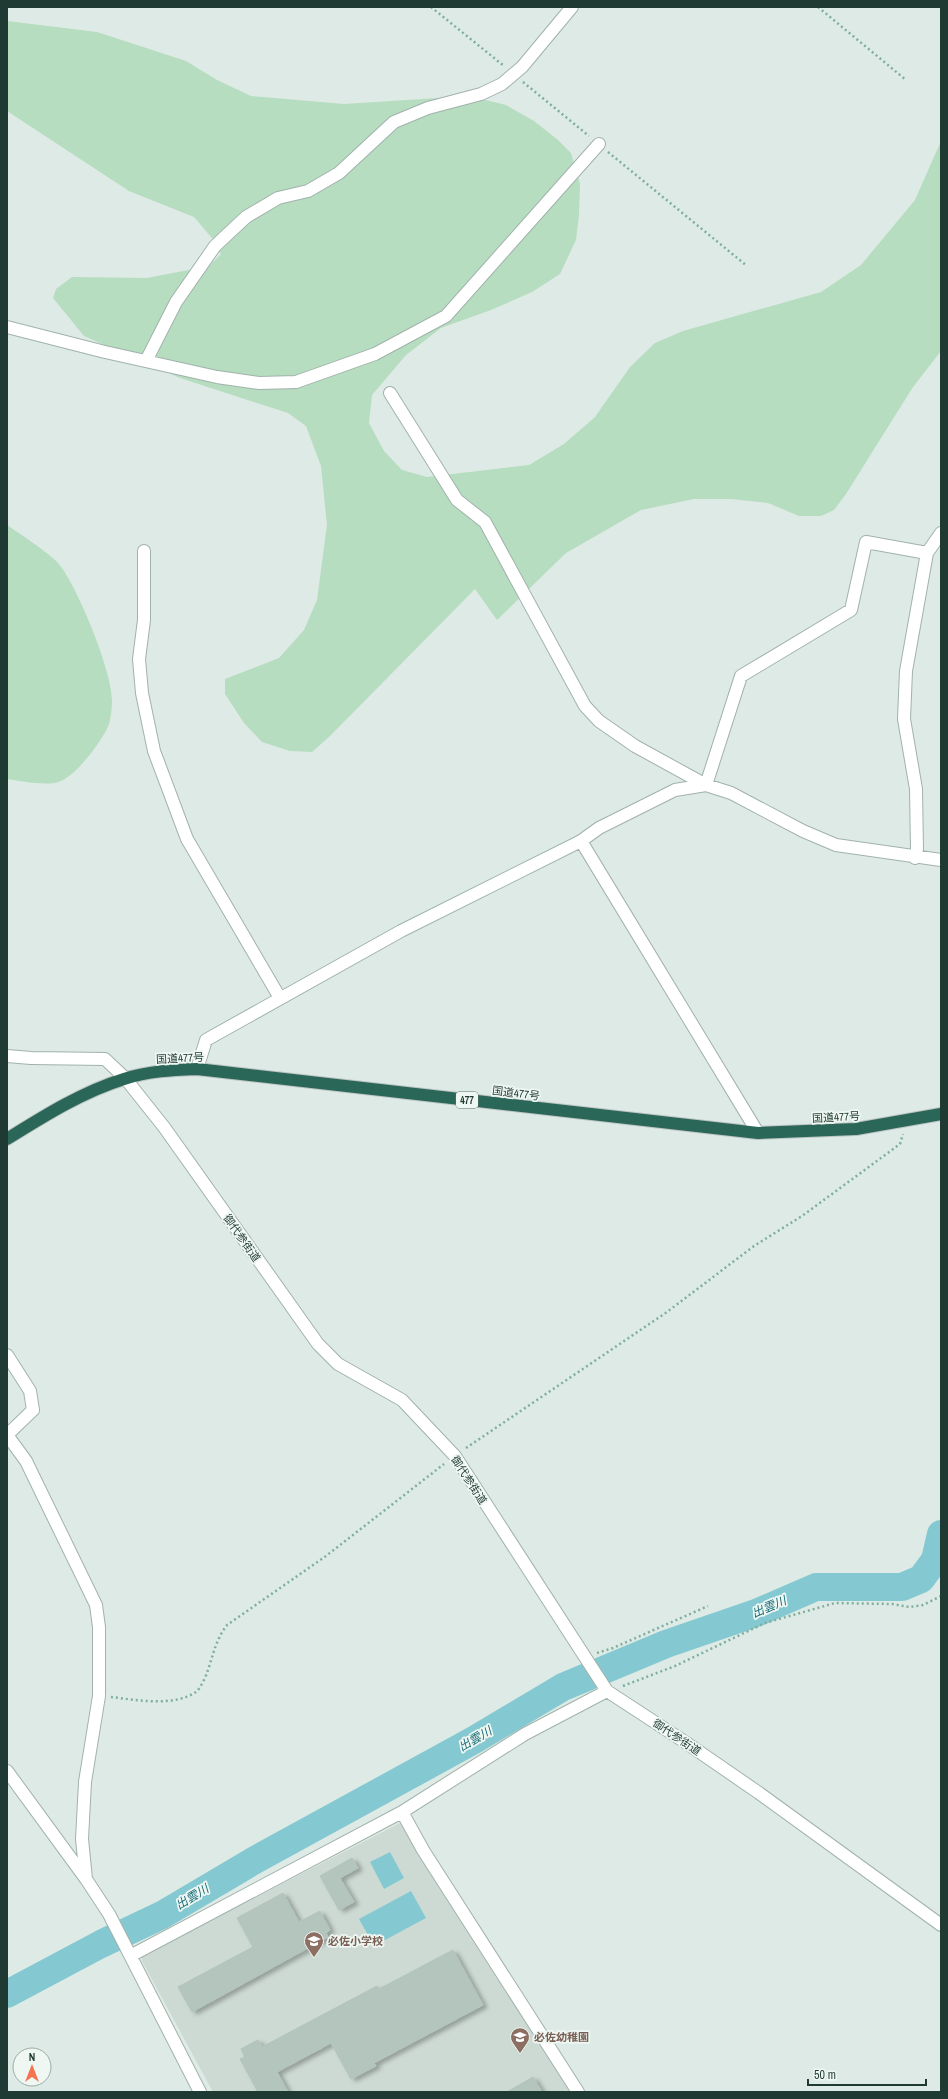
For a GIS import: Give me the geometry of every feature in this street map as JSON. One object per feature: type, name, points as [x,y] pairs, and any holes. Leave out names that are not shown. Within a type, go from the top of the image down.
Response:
[{"type":"highway","name":"国道477号","points":[[7,1139],[55,1110],[94,1090],[125,1078],[157,1071],[197,1069],[758,1133],[856,1129],[941,1114]]},
{"type":"street","points":[[146,361],[176,302],[215,246],[246,217],[278,198],[308,191],[339,173],[394,122],[428,108],[481,94],[502,84],[522,67],[572,7]]},
{"type":"street","points":[[7,327],[217,377],[259,383],[296,382],[375,354],[446,316],[599,144]]},
{"type":"street","points":[[390,393],[457,500],[485,522],[585,706],[599,721],[635,746],[706,785],[731,793],[803,831],[836,845],[916,858],[941,860]]},
{"type":"street","points":[[916,858],[916,789],[904,720],[906,671],[927,553],[941,533]]},
{"type":"street","points":[[706,785],[741,676],[851,610],[866,542],[927,553]]},
{"type":"street","points":[[144,551],[144,620],[139,659],[142,693],[154,751],[187,839],[280,998]]},
{"type":"street","points":[[197,1069],[206,1040],[280,998],[401,931],[581,842],[599,828],[675,790],[706,785]]},
{"type":"street","points":[[581,842],[758,1133]]},
{"type":"street","name":"御代参街道","points":[[7,1056],[31,1058],[105,1059],[125,1078],[164,1127],[318,1344],[338,1364],[402,1400],[455,1456],[604,1687],[753,1789],[941,1925]]},
{"type":"street","points":[[7,1355],[30,1391],[33,1410],[7,1435],[26,1461],[96,1605],[99,1627],[99,1696],[84,1782],[82,1838],[86,1879]]},
{"type":"street","points":[[129,1951],[402,1812],[525,1734],[604,1687]]},
{"type":"street","points":[[7,1771],[86,1879],[109,1914],[129,1951],[195,2090]]},
{"type":"street","points":[[402,1812],[423,1850],[578,2092]]},
{"type":"path","points":[[432,7],[747,266]]},
{"type":"path","points":[[818,7],[906,80]]},
{"type":"path","points":[[99,1696],[156,1702],[182,1698],[197,1691],[207,1674],[218,1637],[227,1626],[326,1556],[455,1456],[667,1312],[754,1246],[802,1216],[900,1144],[907,1121]]},
{"type":"path","points":[[604,1687],[675,1666],[765,1623],[835,1603],[892,1604],[909,1607],[923,1605],[941,1596]]},
{"type":"path","points":[[586,1658],[613,1648],[708,1606]]},
{"type":"shaded area","name":"必佐小学校","points":[[400,1823],[571,2092],[213,2092],[142,1961],[142,1956]]},
{"type":"green space","points":[[7,21],[97,32],[186,61],[217,80],[251,96],[344,104],[469,96],[506,105],[534,121],[558,140],[571,153],[580,184],[579,215],[576,240],[560,274],[532,292],[491,310],[441,328],[406,355],[372,395],[369,423],[384,451],[402,470],[427,477],[529,465],[564,444],[595,417],[630,367],[655,343],[683,331],[821,292],[861,265],[915,200],[941,141],[941,351],[913,387],[846,494],[834,510],[821,516],[799,516],[768,503],[731,499],[694,499],[641,510],[566,553],[497,620],[475,589],[330,736],[312,752],[290,751],[262,742],[244,723],[225,694],[225,679],[279,658],[304,630],[317,600],[327,525],[321,466],[306,426],[288,413],[180,378],[84,336],[53,298],[56,289],[72,277],[147,278],[209,266],[221,254],[212,238],[194,217],[129,191],[7,111]]},
{"type":"green space","points":[[7,525],[48,554],[58,563],[66,574],[92,629],[106,669],[110,687],[112,709],[109,724],[101,739],[88,758],[72,774],[58,782],[47,784],[7,779]]},
{"type":"water","points":[[390,1852],[404,1878],[384,1889],[370,1862]]},
{"type":"water","points":[[411,1891],[426,1918],[374,1946],[359,1919]]},
{"type":"building","points":[[352,1858],[358,1868],[340,1878],[354,1902],[339,1910],[320,1876]]},
{"type":"building","points":[[283,1893],[299,1922],[320,1911],[330,1930],[326,1933],[328,1937],[192,2012],[178,1987],[253,1947],[237,1918]]},
{"type":"building","points":[[453,1950],[483,2005],[374,2063],[376,2066],[351,2079],[331,2043],[277,2072],[288,2092],[258,2092],[240,2059],[245,2057],[241,2049],[258,2040],[262,2047],[377,1986],[379,1989]]},
{"type":"building","points":[[533,2077],[542,2092],[507,2092]]},
{"type":"waterway","name":"出雲川","points":[[7,1994],[101,1944],[162,1915],[255,1860],[474,1740],[563,1687],[666,1644],[756,1613],[816,1587],[902,1587],[921,1579],[935,1560],[941,1534]]},
{"type":"place","name":"必佐小学校","points":[[314,1958]]},
{"type":"place","name":"必佐幼稚園","points":[[520,2054]]}]
